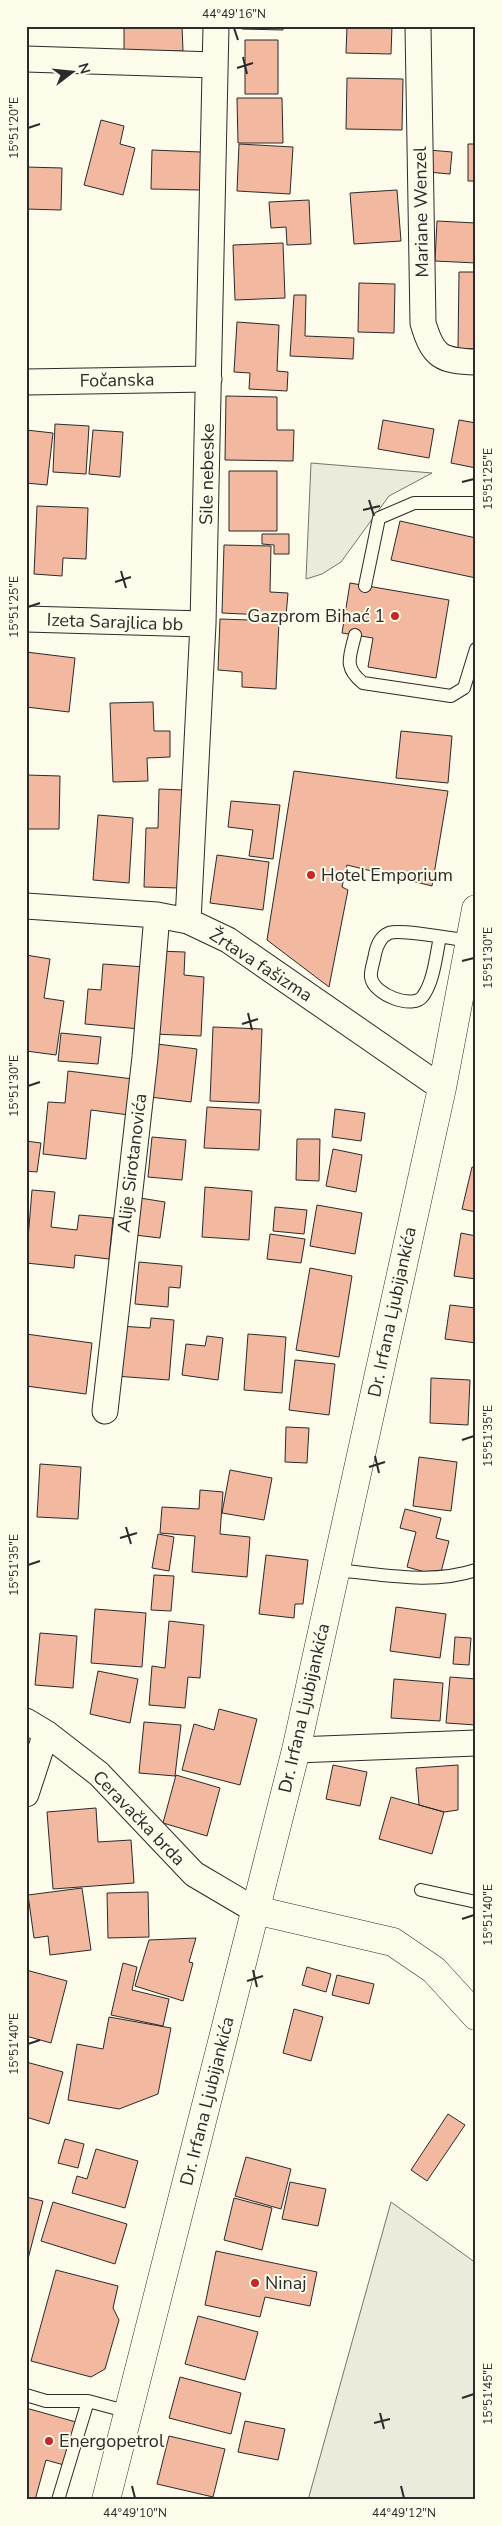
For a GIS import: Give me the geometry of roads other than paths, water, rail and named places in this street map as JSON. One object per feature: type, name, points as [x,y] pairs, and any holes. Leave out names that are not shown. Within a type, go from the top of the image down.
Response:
[{"type":"main road","name":"Dr. Irfana Ljubijankića","points":[[106,2500],[296,1750],[442,1088],[476,909]]},
{"type":"main road","points":[[255,1910],[393,1942],[434,1970],[476,2016]]},
{"type":"street","name":"Sile nebeske","points":[[188,921],[203,624],[216,26]]},
{"type":"street","name":"Mariane Wenzel","points":[[418,26],[423,323],[429,343],[437,354],[450,361],[476,362]]},
{"type":"street","points":[[26,59],[215,64]]},
{"type":"street","name":"Fočanska","points":[[26,382],[209,379]]},
{"type":"street","name":"Izeta Sarajlica bb","points":[[26,619],[203,624]]},
{"type":"street","name":"Žrtava fašizma","points":[[26,906],[157,915],[188,921],[228,940],[442,1088]]},
{"type":"street","name":"Alije Sirotanovića","points":[[105,1411],[145,1057],[157,915]]},
{"type":"street","points":[[26,1794],[36,1727]]},
{"type":"street","name":"Ceravačka brda","points":[[36,1727],[99,1774],[194,1874],[255,1910]]},
{"type":"street","points":[[296,1750],[476,1743]]},
{"type":"lane","points":[[365,586],[379,518],[414,503],[476,503]]},
{"type":"lane","points":[[355,635],[349,664],[353,675],[363,683],[451,696],[464,688],[476,648]]},
{"type":"lane","points":[[440,937],[428,987],[422,998],[414,1002],[390,997],[382,995],[375,988],[370,976],[377,946],[384,936],[392,932],[440,937],[470,941]]},
{"type":"lane","points":[[335,1570],[438,1578],[457,1576],[476,1570]]},
{"type":"lane","points":[[421,1890],[476,1902]]},
{"type":"lane","points":[[26,2395],[46,2401],[88,2401],[129,2412]]},
{"type":"lane","points":[[58,2500],[88,2401]]},
{"type":"place","name":"Gazprom Bihać 1","points":[[395,616]]},
{"type":"place","name":"Hotel Emporium","points":[[311,875]]},
{"type":"place","name":"Ninaj","points":[[255,2283]]},
{"type":"place","name":"Energopetrol","points":[[49,2441]]}]
